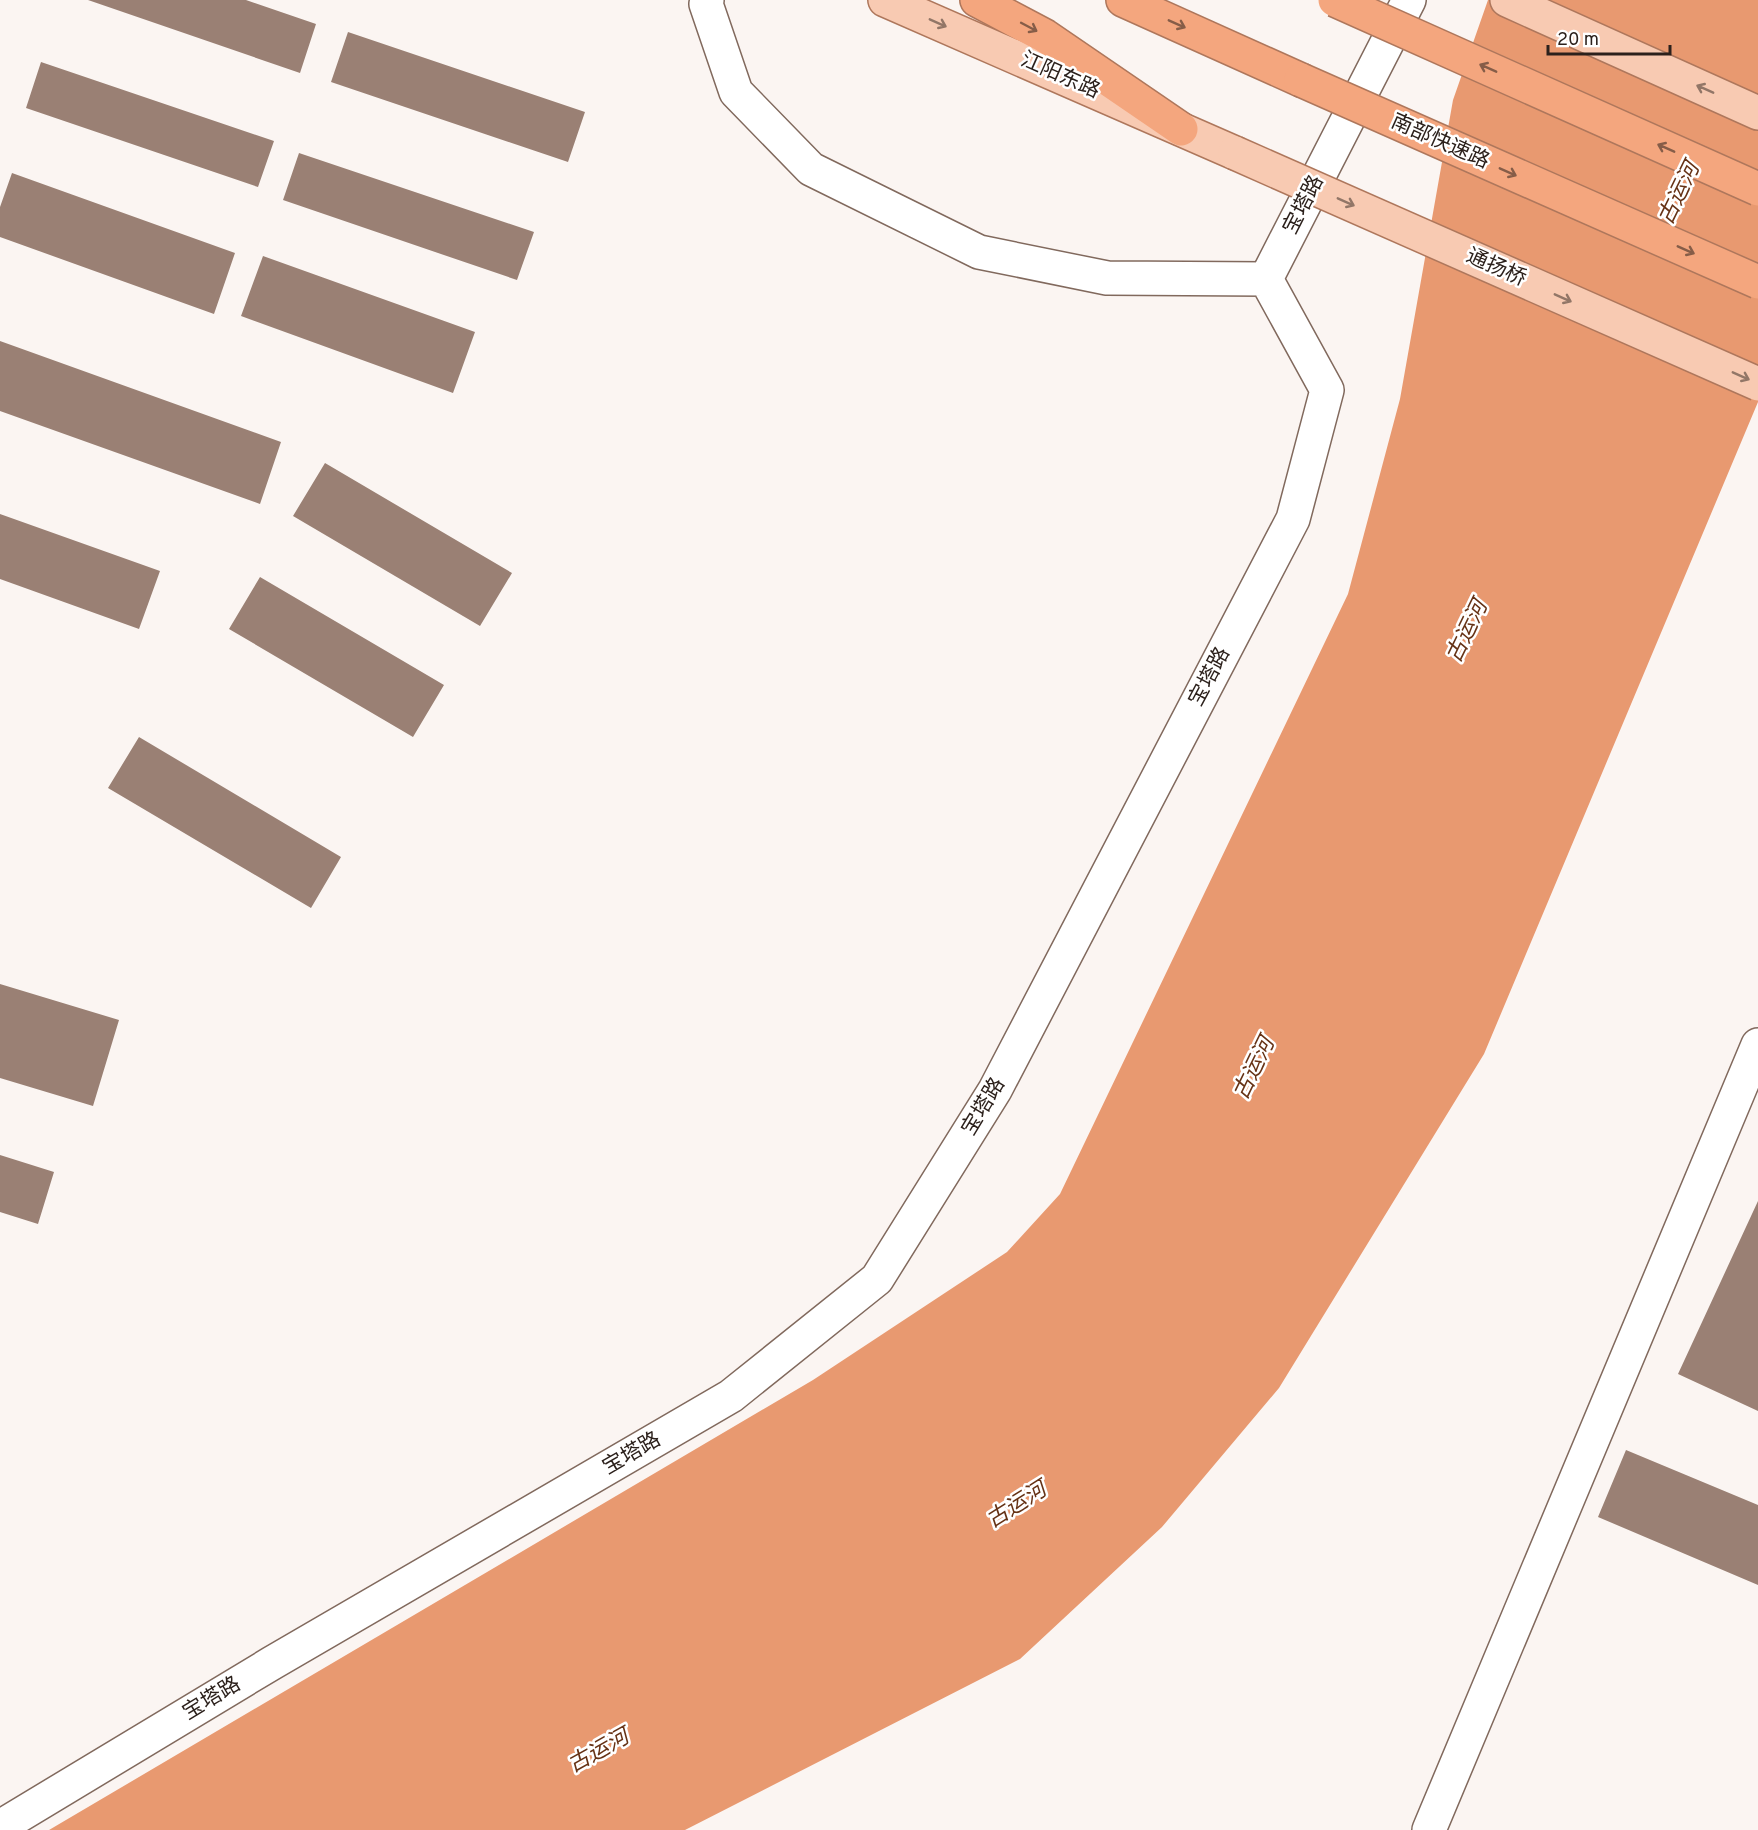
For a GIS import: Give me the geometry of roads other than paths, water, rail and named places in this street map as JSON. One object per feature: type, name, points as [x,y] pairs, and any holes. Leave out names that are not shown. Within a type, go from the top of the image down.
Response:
[{"type":"highway","points":[[977,0],[1045,36],[1181,129]]},
{"type":"highway","name":"南部快速路","points":[[1124,0],[1758,282]]},
{"type":"highway","points":[[1335,0],[1758,189]]},
{"type":"main road","name":"江阳东路","points":[[885,0],[1235,153]]},
{"type":"main road","points":[[1507,0],[1758,113]]},
{"type":"main road","name":"通扬桥","points":[[1235,153],[1758,384]]},
{"type":"street","points":[[707,0],[706,4],[736,92],[811,169],[979,252],[1107,278],[1266,279]]},
{"type":"street","name":"宝塔路","points":[[0,1827],[272,1663],[731,1396],[877,1279],[995,1090],[1293,519],[1327,390],[1266,279],[1408,0]]},
{"type":"street","points":[[1428,1830],[1758,1045]]},
{"type":"water","name":"古运河","points":[[1488,0],[1758,0],[1758,402],[1484,1054],[1279,1388],[1162,1527],[1020,1659],[685,1830],[49,1830],[813,1380],[1007,1252],[1060,1194],[1348,594],[1400,399],[1453,100]]}]
